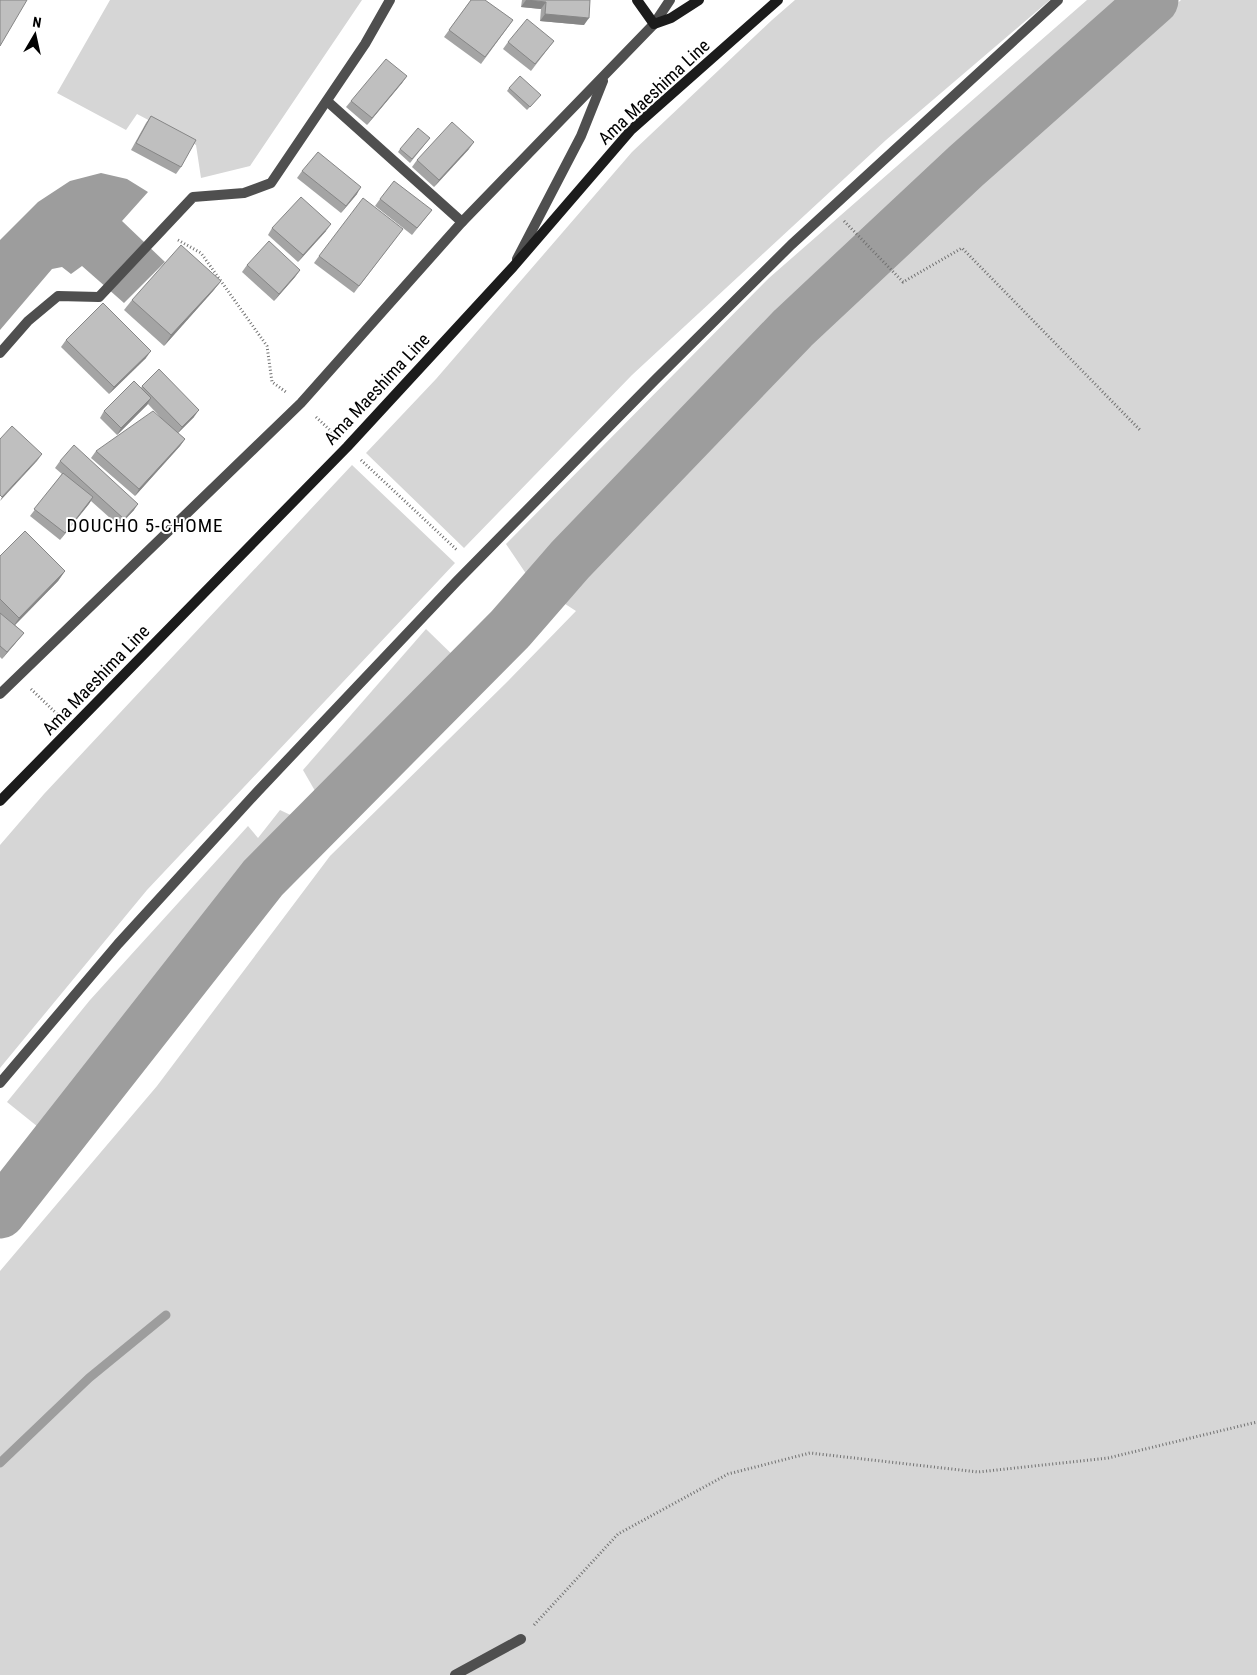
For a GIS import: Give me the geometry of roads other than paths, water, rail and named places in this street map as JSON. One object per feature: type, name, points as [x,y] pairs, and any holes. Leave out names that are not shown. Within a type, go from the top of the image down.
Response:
[{"type":"main road","points":[[637,0],[654,24],[672,18],[699,0]]},
{"type":"main road","name":"Ama Maeshima Line","points":[[0,801],[347,447],[513,267],[631,130],[778,0]]},
{"type":"street","points":[[0,353],[28,321],[58,296],[99,297],[193,197],[244,193],[271,183],[365,44],[390,0]]},
{"type":"street","points":[[0,694],[301,403],[462,222],[654,24],[670,0]]},
{"type":"street","points":[[0,1083],[138,922],[258,791],[473,565],[661,373],[791,245],[1058,0]]},
{"type":"street","points":[[513,267],[581,136],[605,75]]},
{"type":"street","points":[[327,101],[462,222]]},
{"type":"street","points":[[454,1675],[521,1638]]},
{"type":"waterway","points":[[0,1213],[263,878],[510,629],[570,560],[793,328],[966,166],[1153,0]]},
{"type":"waterway","points":[[0,1463],[89,1378],[166,1315]]},
{"type":"district","name":"DOUCHO 5-CHOME","points":[[145,525]]}]
